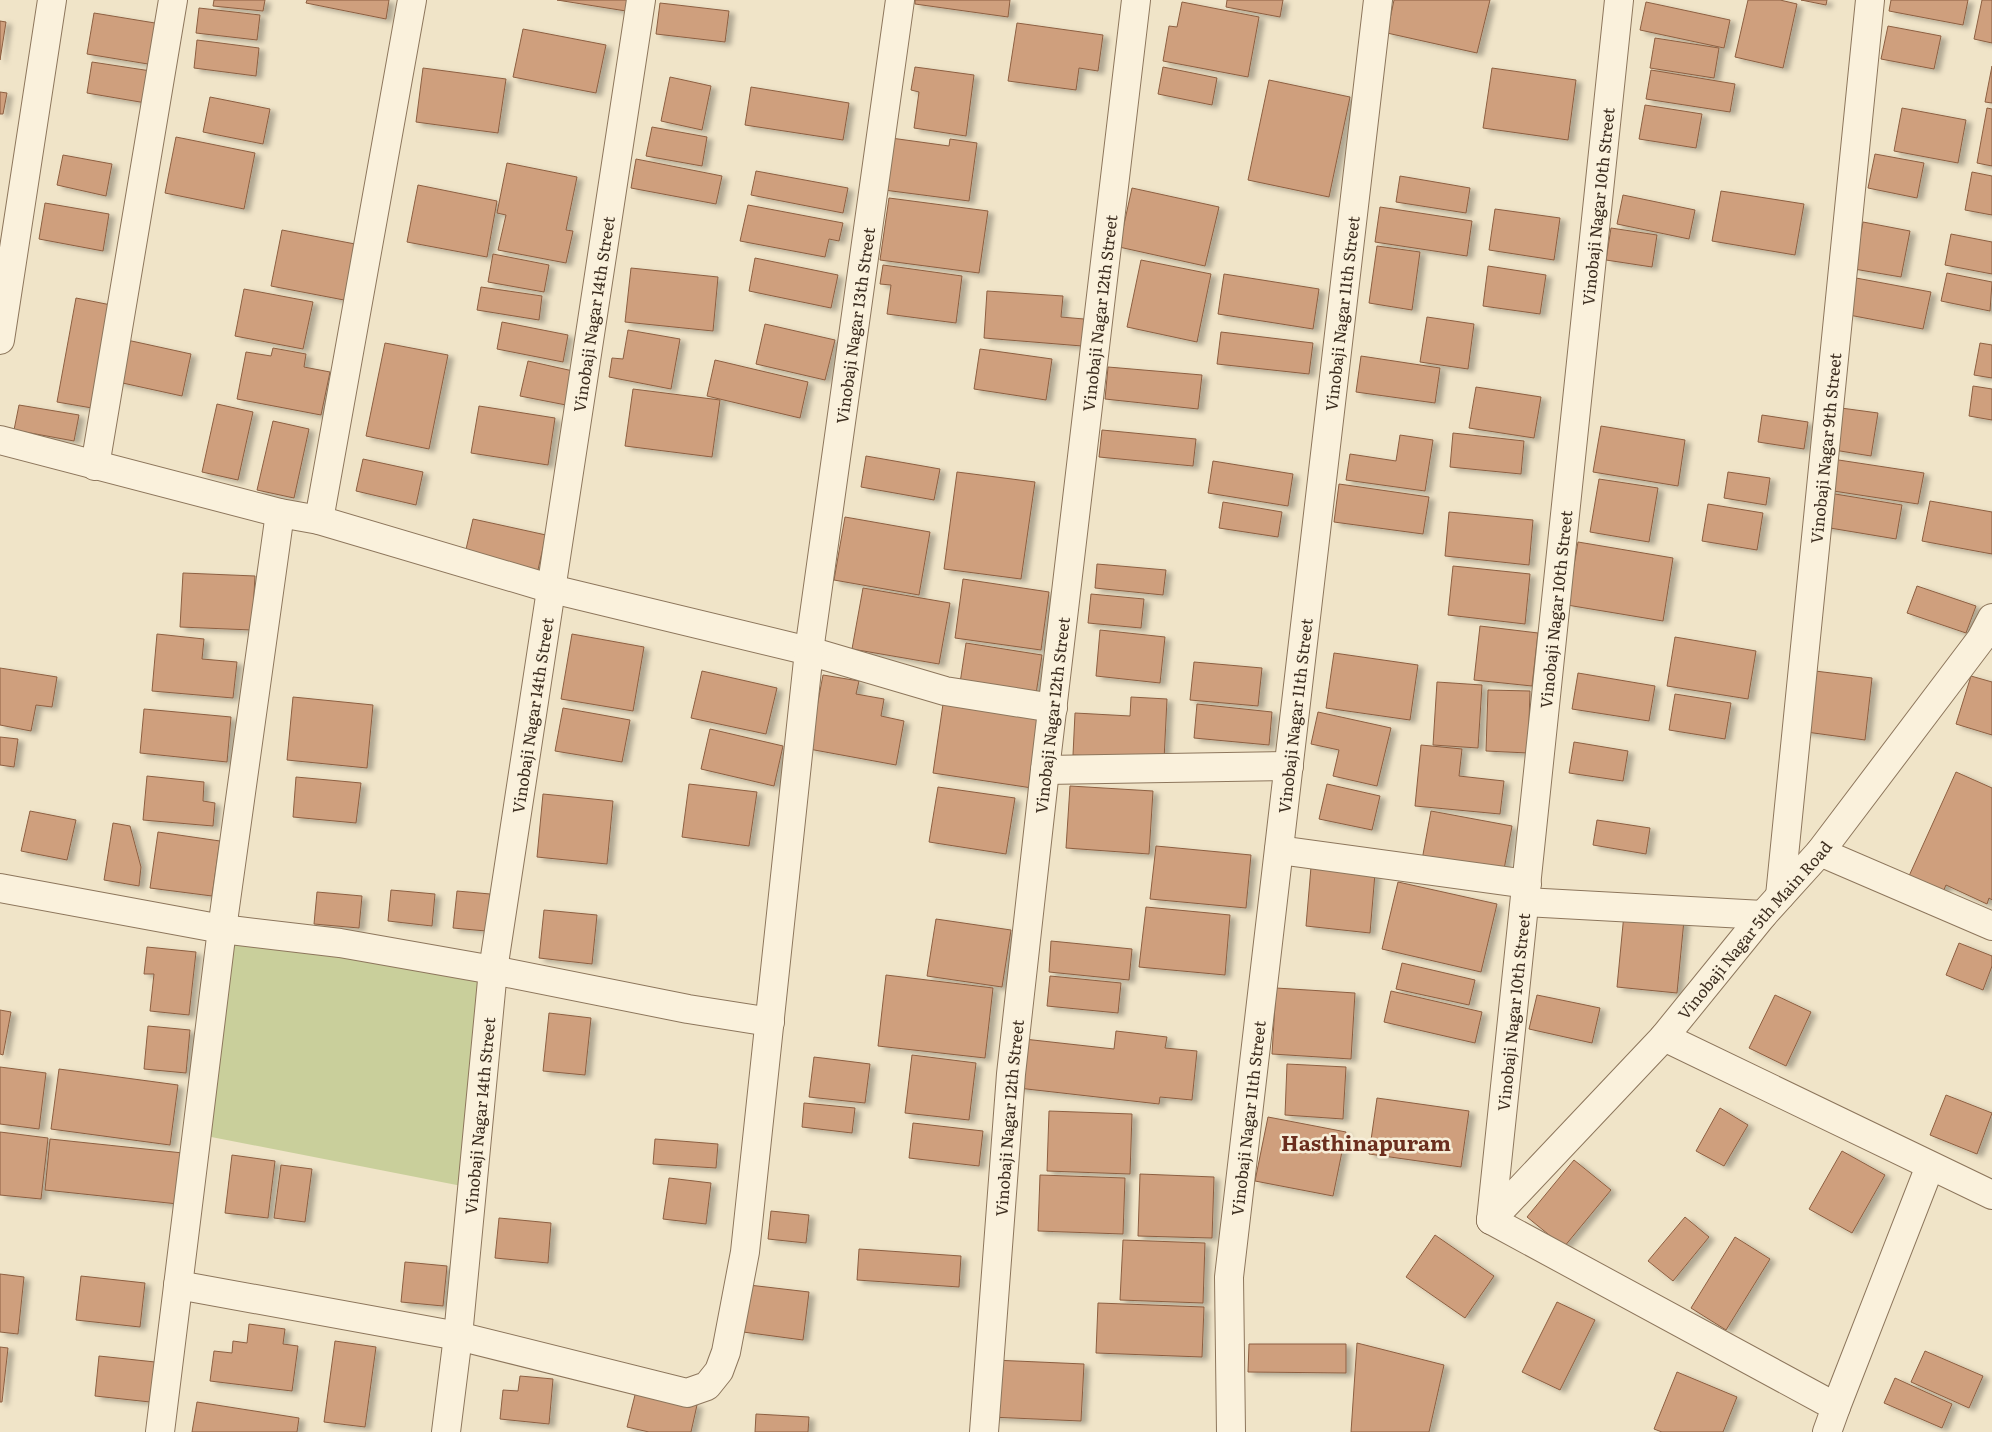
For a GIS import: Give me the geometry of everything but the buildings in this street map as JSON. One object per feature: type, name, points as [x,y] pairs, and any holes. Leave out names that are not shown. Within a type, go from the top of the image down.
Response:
[{"type":"street","points":[[0,340],[52,0]]},
{"type":"street","points":[[95,466],[173,0]]},
{"type":"street","points":[[319,520],[412,0]]},
{"type":"street","name":"Vinobaji Nagar 14th Street","points":[[446,1432],[458,1336],[493,970],[641,0]]},
{"type":"street","name":"Vinobaji Nagar 13th Street","points":[[178,1285],[458,1336],[687,1393],[707,1386],[719,1371],[726,1352],[745,1252],[809,651],[900,0]]},
{"type":"street","name":"Vinobaji Nagar 12th Street","points":[[984,1432],[1011,1074],[1044,770],[1053,708],[1136,0]]},
{"type":"street","name":"Vinobaji Nagar 11th Street","points":[[1231,1432],[1229,1277],[1378,0]]},
{"type":"street","name":"Vinobaji Nagar 10th Street","points":[[1491,1220],[1619,0]]},
{"type":"street","name":"Vinobaji Nagar 9th Street","points":[[1772,905],[1870,0]]},
{"type":"street","points":[[0,440],[280,513],[319,520],[552,589],[809,651],[946,691],[1053,708]]},
{"type":"street","points":[[160,1432],[222,929],[280,513]]},
{"type":"street","name":"Vinobaji Nagar 5th Main Road","points":[[1491,1220],[1664,1037],[1772,905],[1820,852],[1988,634]]},
{"type":"street","points":[[1044,770],[1289,766]]},
{"type":"street","points":[[1279,850],[1526,893],[1772,905]]},
{"type":"street","points":[[1820,852],[1992,926]]},
{"type":"street","points":[[0,888],[222,929],[340,943],[493,970],[688,1009],[770,1022]]},
{"type":"street","points":[[1664,1037],[1992,1195]]},
{"type":"street","points":[[1827,1432],[1930,1166]]},
{"type":"street","points":[[1491,1220],[1836,1407]]},
{"type":"green space","points":[[222,929],[493,970],[472,1188],[196,1134]]},
{"type":"district","name":"Hasthinapuram","points":[[1366,1141]]}]
